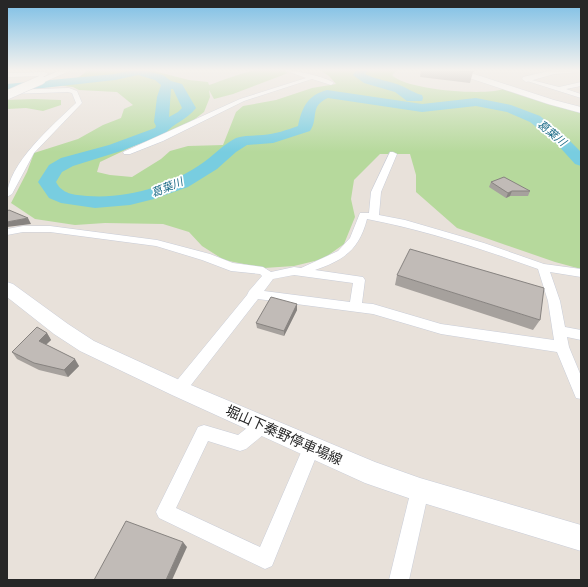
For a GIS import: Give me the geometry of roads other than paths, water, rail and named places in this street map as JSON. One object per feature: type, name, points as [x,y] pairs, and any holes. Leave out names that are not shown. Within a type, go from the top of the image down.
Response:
[{"type":"street","points":[[7,194],[31,152],[79,103],[77,97]]},
{"type":"street","points":[[127,152],[160,139],[251,97]]},
{"type":"street","points":[[537,97],[581,110]]},
{"type":"street","points":[[374,216],[376,192],[384,178],[393,154]]},
{"type":"street","points":[[303,272],[340,255],[352,245],[358,235],[363,215],[401,222],[480,245],[543,267],[581,273]]},
{"type":"street","points":[[7,232],[23,229],[50,229],[157,243],[206,257],[231,267],[263,271],[269,276]]},
{"type":"street","points":[[543,267],[554,301],[562,347],[581,394]]},
{"type":"street","points":[[179,389],[253,294],[269,276],[294,271],[359,280],[355,307]]},
{"type":"street","name":"堀山下秦野停車場線","points":[[7,288],[61,329],[87,346],[179,389],[312,447],[374,474],[420,490],[581,538]]},
{"type":"street","points":[[253,294],[373,309],[441,329],[562,347]]},
{"type":"street","points":[[560,331],[581,335]]},
{"type":"street","points":[[263,425],[240,443],[204,432],[165,512],[265,559],[312,447]]},
{"type":"street","points":[[399,580],[420,490]]},
{"type":"waterway","name":"葛葉川","points":[[163,97],[161,122],[164,125]]},
{"type":"waterway","points":[[164,125],[183,115],[189,108],[183,97]]},
{"type":"waterway","name":"葛葉川","points":[[164,125],[160,131],[115,148],[67,162],[55,169],[47,182],[49,187],[55,194],[68,199],[95,202],[113,202],[165,190],[197,175],[230,149],[243,141],[273,138],[305,128],[310,106],[319,97]]},
{"type":"waterway","name":"葛葉川","points":[[350,97],[422,108],[476,102],[511,109],[535,119],[561,140],[581,161]]},
{"type":"waterway","points":[[411,97],[417,98]]}]
